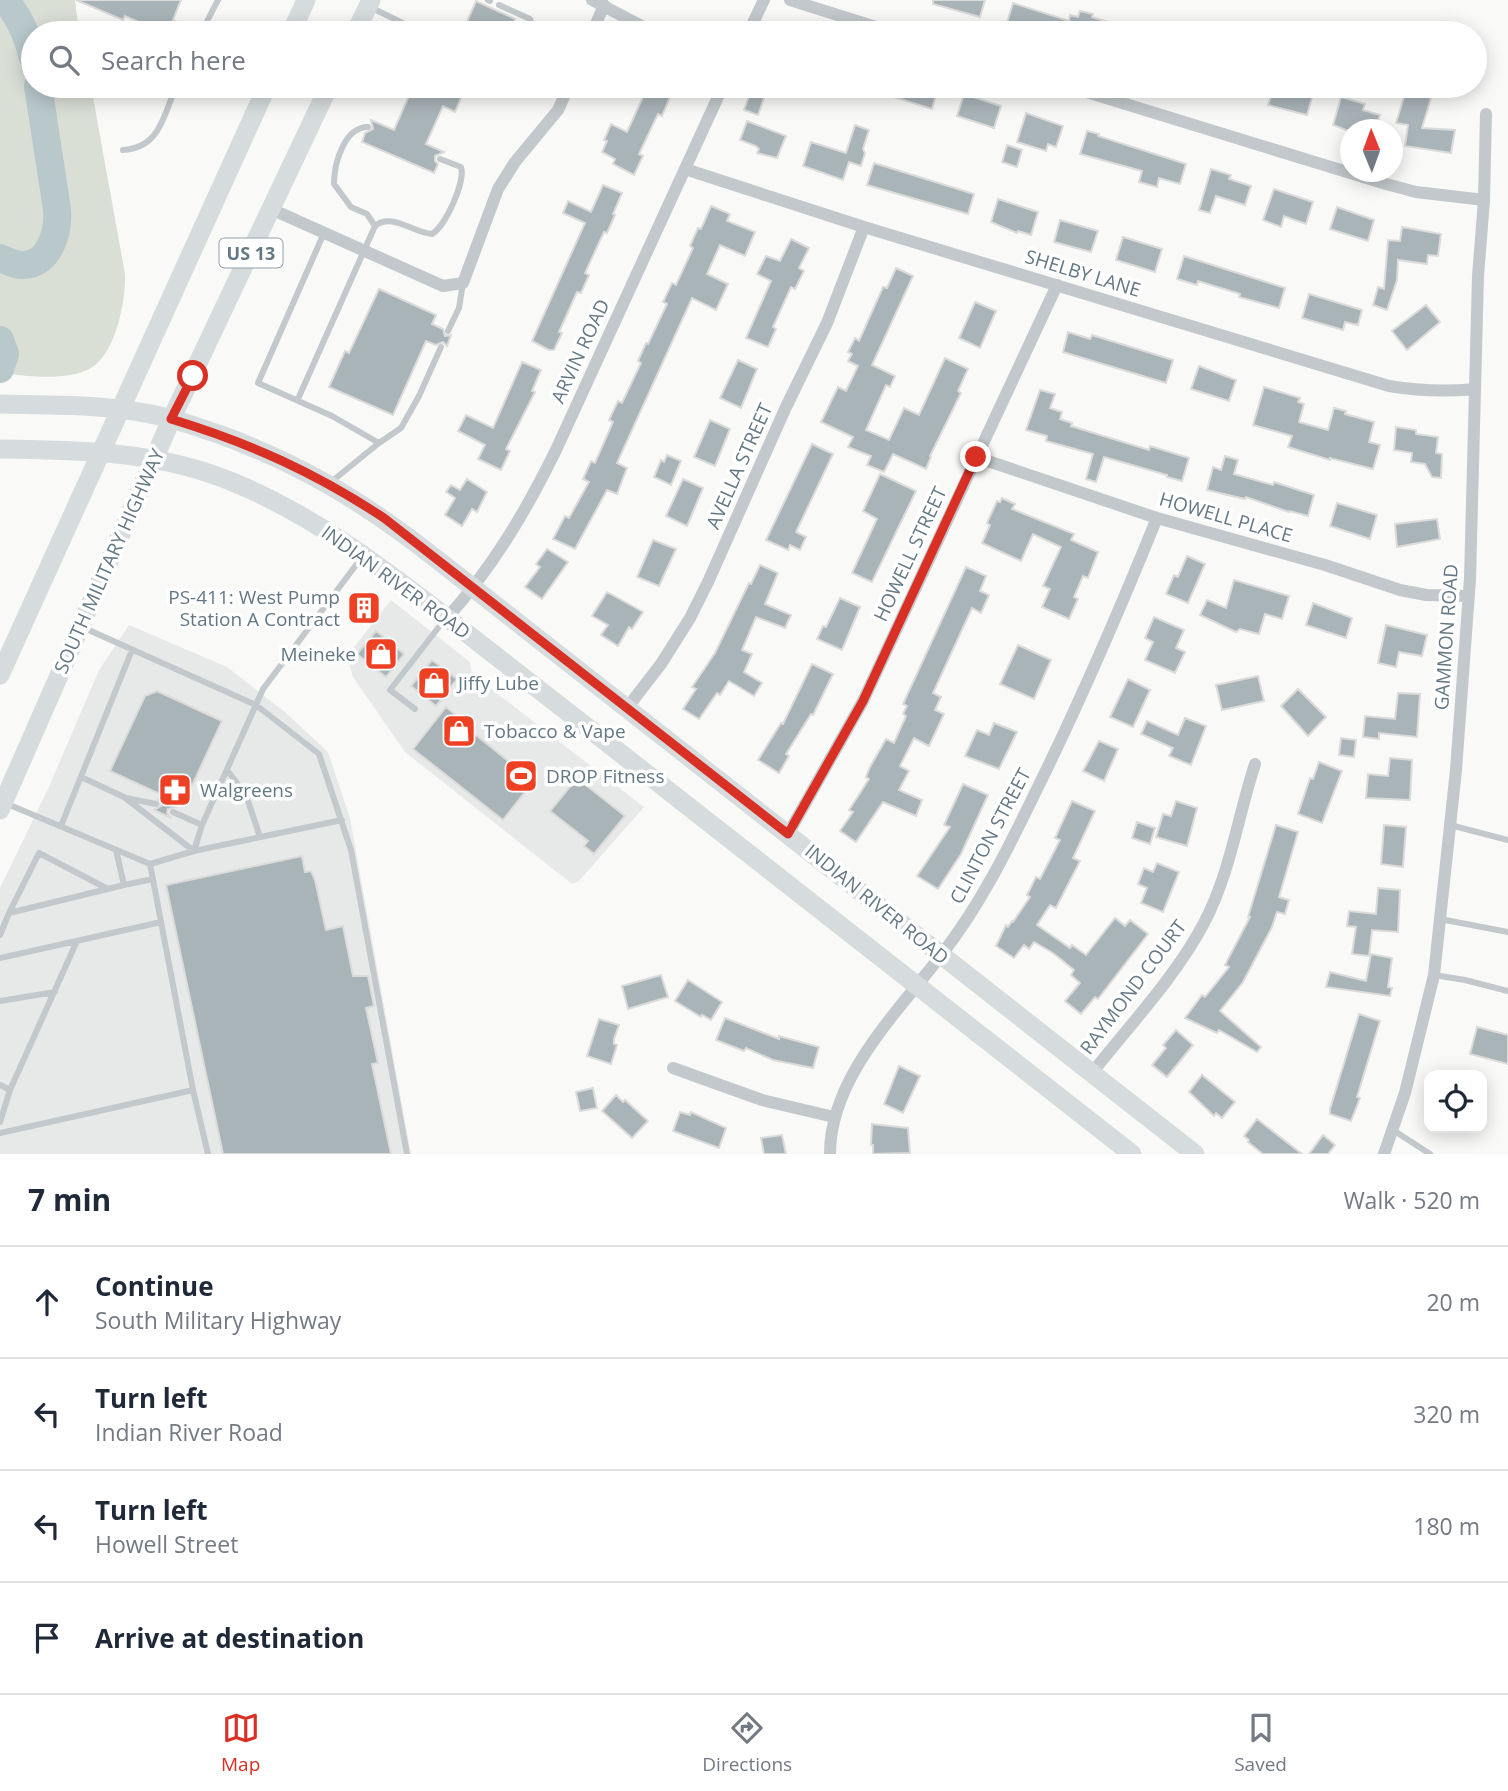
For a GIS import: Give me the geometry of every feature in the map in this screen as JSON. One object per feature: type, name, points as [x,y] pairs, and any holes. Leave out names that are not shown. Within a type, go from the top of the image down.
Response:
[{"type":"main road","points":[[296,21],[306,0]]},
{"type":"main road","points":[[361,21],[370,3]]},
{"type":"main road","name":"US 13","points":[[0,675],[262,98]]},
{"type":"main road","name":"SOUTH MILITARY HIGHWAY","points":[[2,806],[171,419],[323,98]]},
{"type":"main road","name":"INDIAN RIVER ROAD","points":[[0,404],[119,409],[171,419],[238,441],[329,483],[384,518],[1195,1154]]},
{"type":"main road","name":"INDIAN RIVER ROAD","points":[[0,449],[101,451],[154,458],[194,468],[243,486],[330,531],[447,618],[1132,1154]]},
{"type":"street","points":[[754,21],[764,0]]},
{"type":"street","points":[[790,0],[857,21]]},
{"type":"street","points":[[594,21],[598,3],[632,21]]},
{"type":"street","points":[[271,209],[443,286],[463,283],[498,189],[515,162],[558,110],[564,98]]},
{"type":"street","name":"ARVIN ROAD","points":[[447,618],[474,588],[505,544],[550,462],[718,98]]},
{"type":"street","points":[[1106,98],[1416,192],[1484,200]]},
{"type":"street","name":"GAMMON ROAD","points":[[1384,1154],[1419,1044],[1434,975],[1450,825],[1469,596],[1478,276],[1484,200],[1486,114]]},
{"type":"street","name":"SHELBY LANE","points":[[685,169],[864,228],[1389,386],[1446,392],[1475,389]]},
{"type":"street","name":"AVELLA STREET","points":[[626,708],[668,652],[690,618],[708,582],[827,323],[864,228]]},
{"type":"street","name":"HOWELL STREET","points":[[788,834],[863,701],[1057,285]]},
{"type":"street","name":"HOWELL PLACE","points":[[976,457],[1157,517],[1325,565],[1400,590],[1426,595],[1469,596]]},
{"type":"street","name":"CLINTON STREET","points":[[830,1154],[834,1117],[843,1092],[870,1047],[977,906],[1018,827],[1068,727],[1157,517]]},
{"type":"street","name":"RAYMOND COURT","points":[[1092,1073],[1189,949],[1205,921],[1222,879],[1255,764]]},
{"type":"street","points":[[673,1068],[762,1100],[834,1117]]},
{"type":"lane","points":[[207,21],[218,0]]},
{"type":"lane","points":[[370,3],[402,21]]},
{"type":"lane","points":[[499,5],[531,21]]},
{"type":"lane","points":[[123,150],[143,147],[152,140],[171,98]]},
{"type":"lane","points":[[368,127],[360,127],[346,141],[336,163],[334,184],[351,206],[367,214],[375,226]]},
{"type":"lane","points":[[298,399],[375,226],[387,220],[421,234],[438,231],[463,180],[461,167],[440,159]]},
{"type":"lane","points":[[324,233],[258,383],[298,399],[379,443]]},
{"type":"lane","points":[[449,331],[458,308],[463,283]]},
{"type":"lane","points":[[329,483],[401,428],[442,347]]},
{"type":"lane","points":[[194,851],[202,825],[263,689],[364,554]]},
{"type":"lane","points":[[415,709],[390,690],[447,618]]},
{"type":"lane","points":[[80,626],[256,705],[319,754],[351,850],[407,1154]]},
{"type":"lane","points":[[61,826],[132,650]]},
{"type":"lane","points":[[227,770],[246,795],[260,837]]},
{"type":"lane","points":[[80,777],[124,797],[156,804]]},
{"type":"lane","points":[[124,797],[194,851]]},
{"type":"lane","points":[[2,806],[61,826],[150,864],[194,851],[342,820]]},
{"type":"lane","points":[[173,812],[202,825]]},
{"type":"lane","points":[[1450,825],[1508,839]]},
{"type":"lane","points":[[116,850],[124,885]]},
{"type":"lane","points":[[0,934],[39,853],[108,889]]},
{"type":"lane","points":[[150,864],[193,1090],[208,1154]]},
{"type":"lane","points":[[9,913],[153,879]]},
{"type":"lane","points":[[1440,919],[1508,932]]},
{"type":"lane","points":[[0,958],[161,922]]},
{"type":"lane","points":[[0,1122],[10,1090],[77,940]]},
{"type":"lane","points":[[1434,975],[1508,991]]},
{"type":"lane","points":[[0,1001],[55,992]]},
{"type":"lane","points":[[0,1086],[10,1090]]},
{"type":"lane","points":[[0,1133],[193,1090]]},
{"type":"lane","points":[[1393,1130],[1430,1154]]},
{"type":"shaded area","points":[[0,0],[75,0],[78,21],[21,21],[21,98],[93,98],[125,274],[124,298],[113,339],[100,361],[91,368],[59,376],[0,372]]},
{"type":"shaded area","points":[[391,600],[470,662],[472,674],[644,807],[579,881],[572,884],[405,752],[353,677],[347,656]]},
{"type":"shaded area","points":[[129,625],[227,667],[285,712],[328,752],[350,818],[411,1154],[0,1154],[0,888],[48,789],[99,670]]},
{"type":"building","points":[[76,0],[181,0],[173,20],[175,21],[136,21],[125,16],[123,20]]},
{"type":"building","points":[[933,0],[985,0],[980,17],[933,4]]},
{"type":"building","points":[[476,1],[515,19],[514,21],[467,21]]},
{"type":"building","points":[[1013,3],[1069,21],[1008,21]]},
{"type":"building","points":[[1080,11],[1093,14],[1092,17],[1105,21],[1069,21],[1070,15],[1078,17]]},
{"type":"building","points":[[408,98],[461,98],[455,112],[443,106],[426,144],[444,152],[435,156],[438,164],[434,173],[362,142],[365,133],[373,129],[371,120],[394,130]]},
{"type":"building","points":[[643,98],[670,98],[662,116],[658,114],[639,154],[643,156],[634,175],[613,164],[615,159],[602,152],[611,124],[627,132]]},
{"type":"building","points":[[748,98],[764,98],[758,115],[744,110]]},
{"type":"building","points":[[897,98],[935,98],[932,109]]},
{"type":"building","points":[[963,98],[976,98],[1001,106],[994,128],[957,116]]},
{"type":"building","points":[[1270,98],[1312,98],[1307,115],[1268,105]]},
{"type":"building","points":[[1341,98],[1365,104],[1363,110],[1380,115],[1379,119],[1340,119],[1340,128],[1333,125]]},
{"type":"building","points":[[1404,98],[1431,98],[1422,128],[1455,130],[1451,153],[1405,146],[1408,125],[1403,124],[1403,119],[1397,119]]},
{"type":"building","points":[[1026,113],[1063,126],[1056,147],[1048,144],[1046,151],[1017,142]]},
{"type":"building","points":[[747,121],[786,136],[777,158],[757,153],[759,149],[756,146],[740,140]]},
{"type":"building","points":[[855,125],[869,130],[861,166],[849,162],[843,180],[803,166],[811,142],[846,153]]},
{"type":"building","points":[[1087,131],[1186,164],[1180,184],[1159,178],[1157,187],[1139,182],[1142,171],[1080,154]]},
{"type":"building","points":[[1007,145],[1022,150],[1017,167],[1002,162]]},
{"type":"building","points":[[874,163],[974,194],[968,214],[867,185]]},
{"type":"building","points":[[1211,169],[1231,175],[1229,179],[1251,186],[1245,205],[1216,196],[1210,213],[1199,210]]},
{"type":"building","points":[[603,185],[622,193],[613,214],[615,215],[585,273],[589,275],[581,293],[577,292],[554,350],[549,350],[532,341],[585,223],[563,213],[568,201],[591,212]]},
{"type":"building","points":[[1274,189],[1313,202],[1306,224],[1284,216],[1281,227],[1263,220]]},
{"type":"building","points":[[998,199],[1038,212],[1031,235],[1018,231],[1017,233],[991,222]]},
{"type":"building","points":[[711,206],[730,214],[727,221],[755,232],[745,256],[720,245],[707,274],[728,284],[716,310],[692,298],[617,463],[627,468],[617,494],[607,490],[575,549],[553,539],[565,516],[569,518],[589,482],[583,479],[591,461],[595,463],[613,422],[609,420],[618,401],[622,403],[641,363],[638,361],[646,343],[648,344],[667,304],[663,302],[672,283],[676,285],[693,248],[690,246]]},
{"type":"building","points":[[1337,207],[1374,220],[1368,241],[1330,229]]},
{"type":"building","points":[[1060,220],[1098,231],[1091,252],[1054,242]]},
{"type":"building","points":[[1402,227],[1441,234],[1438,256],[1428,255],[1427,264],[1398,260],[1397,280],[1387,310],[1373,305],[1378,287],[1384,289],[1388,240],[1400,241]]},
{"type":"building","points":[[1123,237],[1162,249],[1155,272],[1116,260]]},
{"type":"building","points":[[791,239],[809,248],[799,268],[804,271],[795,289],[791,287],[773,327],[776,329],[768,347],[746,338],[771,281],[757,274],[766,256],[780,261]]},
{"type":"building","points":[[1184,256],[1285,288],[1279,308],[1239,297],[1240,294],[1198,281],[1197,285],[1177,279]]},
{"type":"building","points":[[896,268],[913,276],[872,365],[895,376],[890,387],[886,385],[866,430],[889,440],[904,408],[919,415],[945,358],[968,369],[958,391],[961,393],[926,469],[893,454],[884,472],[867,465],[871,456],[848,447],[853,437],[821,422],[838,387],[846,391],[858,366],[848,361],[852,354],[848,352],[855,338],[859,341],[883,287],[887,288]]},
{"type":"building","points":[[379,289],[436,315],[432,324],[443,329],[445,336],[451,335],[447,346],[443,342],[436,345],[426,341],[393,415],[329,387],[345,351],[349,353]]},
{"type":"building","points":[[1309,294],[1362,310],[1358,325],[1345,322],[1343,330],[1302,318]]},
{"type":"building","points":[[975,302],[996,311],[980,348],[959,338]]},
{"type":"building","points":[[1426,305],[1440,322],[1407,350],[1392,331]]},
{"type":"building","points":[[1068,332],[1090,339],[1092,335],[1173,360],[1166,383],[1063,352]]},
{"type":"building","points":[[738,360],[757,369],[741,408],[720,398]]},
{"type":"building","points":[[522,362],[541,370],[532,391],[535,392],[506,449],[510,451],[501,470],[478,459],[485,445],[458,431],[466,415],[493,428]]},
{"type":"building","points":[[1199,366],[1236,380],[1229,401],[1191,389]]},
{"type":"building","points":[[1264,387],[1300,398],[1298,402],[1304,404],[1299,422],[1328,430],[1334,408],[1374,422],[1369,442],[1380,445],[1373,469],[1288,447],[1292,436],[1253,425]]},
{"type":"building","points":[[1040,390],[1055,394],[1050,408],[1062,412],[1060,419],[1072,423],[1071,426],[1149,450],[1150,446],[1189,458],[1182,481],[1104,457],[1096,482],[1086,479],[1093,454],[1046,441],[1047,436],[1026,430]]},
{"type":"building","points":[[710,420],[730,429],[715,466],[694,457]]},
{"type":"building","points":[[1396,427],[1416,430],[1416,434],[1438,437],[1436,453],[1442,454],[1441,478],[1432,477],[1425,464],[1411,462],[1412,453],[1394,450]]},
{"type":"building","points":[[812,444],[833,454],[796,532],[806,537],[800,550],[790,545],[788,550],[766,540]]},
{"type":"building","points":[[667,455],[681,461],[671,485],[654,477],[661,460],[664,462]]},
{"type":"building","points":[[1225,456],[1238,460],[1234,474],[1273,485],[1274,482],[1314,495],[1308,516],[1246,497],[1245,499],[1207,490],[1213,467],[1221,470]]},
{"type":"building","points":[[880,474],[916,491],[872,582],[852,573],[877,519],[863,511]]},
{"type":"building","points":[[467,479],[487,492],[477,512],[472,509],[462,526],[445,515],[455,498],[446,492],[451,485],[460,490]]},
{"type":"building","points":[[683,479],[703,488],[687,526],[666,516]]},
{"type":"building","points":[[1002,498],[1015,504],[1012,509],[1074,534],[1071,540],[1098,552],[1088,578],[1083,576],[1074,597],[1078,599],[1069,619],[1042,607],[1050,589],[1043,586],[1061,547],[1033,534],[1021,561],[982,543],[990,525],[987,523],[997,501],[1000,502]]},
{"type":"building","points":[[1337,503],[1377,515],[1370,539],[1330,526]]},
{"type":"building","points":[[1437,519],[1440,539],[1397,547],[1395,524]]},
{"type":"building","points":[[653,540],[676,549],[659,586],[637,577]]},
{"type":"building","points":[[547,549],[568,562],[542,599],[525,587],[540,567],[536,564]]},
{"type":"building","points":[[1187,556],[1205,564],[1188,603],[1166,594],[1174,575],[1178,577]]},
{"type":"building","points":[[760,565],[778,573],[765,604],[791,615],[785,628],[756,617],[742,650],[752,654],[744,672],[762,683],[754,696],[729,681],[699,719],[683,709],[696,689],[692,687],[715,653]]},
{"type":"building","points":[[966,567],[986,576],[980,591],[989,595],[981,613],[972,608],[933,693],[941,697],[935,710],[944,714],[929,746],[914,738],[900,766],[909,771],[899,790],[922,800],[916,816],[883,802],[856,842],[840,831],[853,812],[849,810],[869,779],[866,777],[870,767],[886,739],[894,743],[906,716],[903,714],[907,706],[903,704]]},
{"type":"building","points":[[1234,580],[1289,596],[1282,619],[1265,614],[1259,634],[1240,629],[1236,632],[1200,615],[1207,600],[1226,608]]},
{"type":"building","points":[[607,592],[643,612],[632,629],[629,627],[618,646],[601,635],[608,625],[592,616]]},
{"type":"building","points":[[840,598],[860,607],[842,650],[817,639]]},
{"type":"building","points":[[1313,603],[1352,618],[1346,638],[1306,625]]},
{"type":"building","points":[[1154,617],[1184,630],[1176,648],[1185,652],[1175,673],[1145,660],[1153,642],[1145,638]]},
{"type":"building","points":[[1386,625],[1427,635],[1422,656],[1399,652],[1396,667],[1378,663]]},
{"type":"building","name":"Meineke","points":[[376,631],[404,654],[386,677],[357,654]]},
{"type":"building","points":[[1018,645],[1051,660],[1034,699],[1000,684]]},
{"type":"building","name":"Jiffy Lube","points":[[432,660],[457,679],[436,706],[411,686]]},
{"type":"building","points":[[812,664],[833,674],[813,715],[811,714],[786,754],[789,756],[779,773],[758,760],[781,723],[783,724]]},
{"type":"building","points":[[1258,676],[1264,701],[1222,710],[1216,685]]},
{"type":"building","points":[[1128,679],[1150,690],[1133,727],[1110,717]]},
{"type":"building","points":[[1298,689],[1326,717],[1308,736],[1281,706]]},
{"type":"building","name":"Walgreens","points":[[157,691],[222,721],[183,805],[178,802],[176,807],[168,809],[167,813],[171,818],[154,810],[161,806],[158,799],[160,794],[110,771],[145,696]]},
{"type":"building","points":[[1398,693],[1420,694],[1417,737],[1379,733],[1379,739],[1363,737],[1365,716],[1395,719]]},
{"type":"building","points":[[446,707],[462,720],[461,723],[517,768],[519,765],[536,778],[503,820],[413,749]]},
{"type":"building","points":[[1185,718],[1206,726],[1191,765],[1169,756],[1173,748],[1141,734],[1147,721],[1178,735]]},
{"type":"building","points":[[994,723],[1017,732],[999,769],[965,756],[977,730],[989,735]]},
{"type":"building","points":[[1341,738],[1356,740],[1354,757],[1339,755]]},
{"type":"building","points":[[1099,741],[1118,749],[1104,781],[1083,771]]},
{"type":"building","points":[[1390,758],[1412,760],[1410,800],[1366,798],[1368,774],[1388,776]]},
{"type":"building","points":[[1319,762],[1342,771],[1322,823],[1298,814],[1310,778],[1313,779]]},
{"type":"building","points":[[577,778],[625,816],[594,854],[584,846],[588,841],[550,811]]},
{"type":"building","points":[[963,784],[988,795],[961,854],[938,889],[917,876],[950,827],[944,825]]},
{"type":"building","points":[[1072,801],[1095,811],[1073,858],[1080,861],[1056,908],[1050,905],[1037,925],[1070,948],[1072,945],[1086,955],[1115,918],[1125,926],[1130,920],[1148,934],[1098,999],[1095,997],[1081,1014],[1065,1001],[1080,983],[1071,975],[1074,970],[1053,953],[1034,942],[1029,949],[1024,945],[1014,958],[996,946],[1006,925],[1008,927],[1013,922],[1030,897],[1027,895],[1036,877],[1040,879],[1060,840],[1055,838]]},
{"type":"building","points":[[1176,801],[1197,808],[1187,846],[1156,837],[1163,814],[1171,816]]},
{"type":"building","points":[[1137,822],[1155,828],[1150,844],[1132,838]]},
{"type":"building","points":[[1276,825],[1298,832],[1279,897],[1289,900],[1285,914],[1277,912],[1243,982],[1220,1011],[1261,1047],[1257,1052],[1219,1030],[1217,1033],[1185,1018],[1202,995],[1205,997],[1229,967],[1225,965],[1250,917]]},
{"type":"building","points":[[1384,825],[1406,827],[1403,867],[1381,864]]},
{"type":"building","points":[[302,856],[305,872],[311,871],[315,880],[326,930],[343,926],[353,976],[368,976],[374,1006],[366,1008],[378,1063],[372,1064],[391,1154],[223,1154],[166,885]]},
{"type":"building","points":[[1157,863],[1179,872],[1163,912],[1141,903],[1147,888],[1138,884],[1144,868],[1153,872]]},
{"type":"building","points":[[1378,888],[1400,890],[1398,932],[1372,930],[1369,956],[1352,954],[1356,927],[1347,926],[1349,911],[1376,914]]},
{"type":"building","points":[[1371,954],[1392,958],[1388,987],[1392,988],[1390,996],[1326,987],[1330,972],[1366,981]]},
{"type":"building","points":[[661,975],[668,997],[628,1009],[622,986]]},
{"type":"building","points":[[688,980],[722,1002],[711,1020],[675,1001]]},
{"type":"building","points":[[1359,1014],[1380,1021],[1357,1097],[1360,1098],[1351,1121],[1330,1114],[1330,1109]]},
{"type":"building","points":[[725,1018],[779,1039],[779,1036],[819,1047],[813,1068],[773,1060],[746,1048],[744,1051],[716,1040]]},
{"type":"building","points":[[599,1019],[619,1025],[611,1064],[587,1056]]},
{"type":"building","points":[[1477,1027],[1508,1035],[1508,1064],[1470,1054]]},
{"type":"building","points":[[1176,1030],[1193,1045],[1167,1077],[1152,1065],[1166,1048],[1163,1045]]},
{"type":"building","points":[[899,1066],[920,1076],[903,1113],[884,1104]]},
{"type":"building","points":[[1202,1075],[1235,1102],[1222,1118],[1216,1113],[1214,1116],[1189,1092]]},
{"type":"building","points":[[593,1088],[597,1108],[580,1111],[576,1092]]},
{"type":"building","points":[[616,1095],[648,1121],[632,1138],[602,1111]]},
{"type":"building","points":[[680,1112],[690,1115],[691,1112],[726,1128],[719,1148],[673,1131]]},
{"type":"building","points":[[1257,1119],[1302,1154],[1263,1154],[1244,1136]]},
{"type":"building","points":[[872,1124],[908,1128],[910,1153],[873,1154]]},
{"type":"building","points":[[782,1135],[786,1154],[764,1154],[761,1138]]},
{"type":"building","points":[[1323,1135],[1335,1145],[1328,1154],[1309,1154]]},
{"type":"waterway","points":[[5,0],[21,24]]},
{"type":"waterway","points":[[0,258],[14,264],[32,264],[46,253],[54,236],[57,209],[40,98]]},
{"type":"waterway","points":[[0,340],[5,354],[0,369]]},
{"type":"place","name":"PS-411: West Pump Station A Contract","points":[[364,608]]},
{"type":"place","name":"Meineke","points":[[381,654]]},
{"type":"place","name":"Jiffy Lube","points":[[434,683]]},
{"type":"place","name":"Tobacco & Vape","points":[[459,731]]},
{"type":"place","name":"DROP Fitness","points":[[521,776]]},
{"type":"place","name":"Walgreens","points":[[175,790]]},
{"type":"route","points":[[193,376],[171,419],[274,456],[345,492],[384,518],[788,834],[863,701],[976,457]]}]
